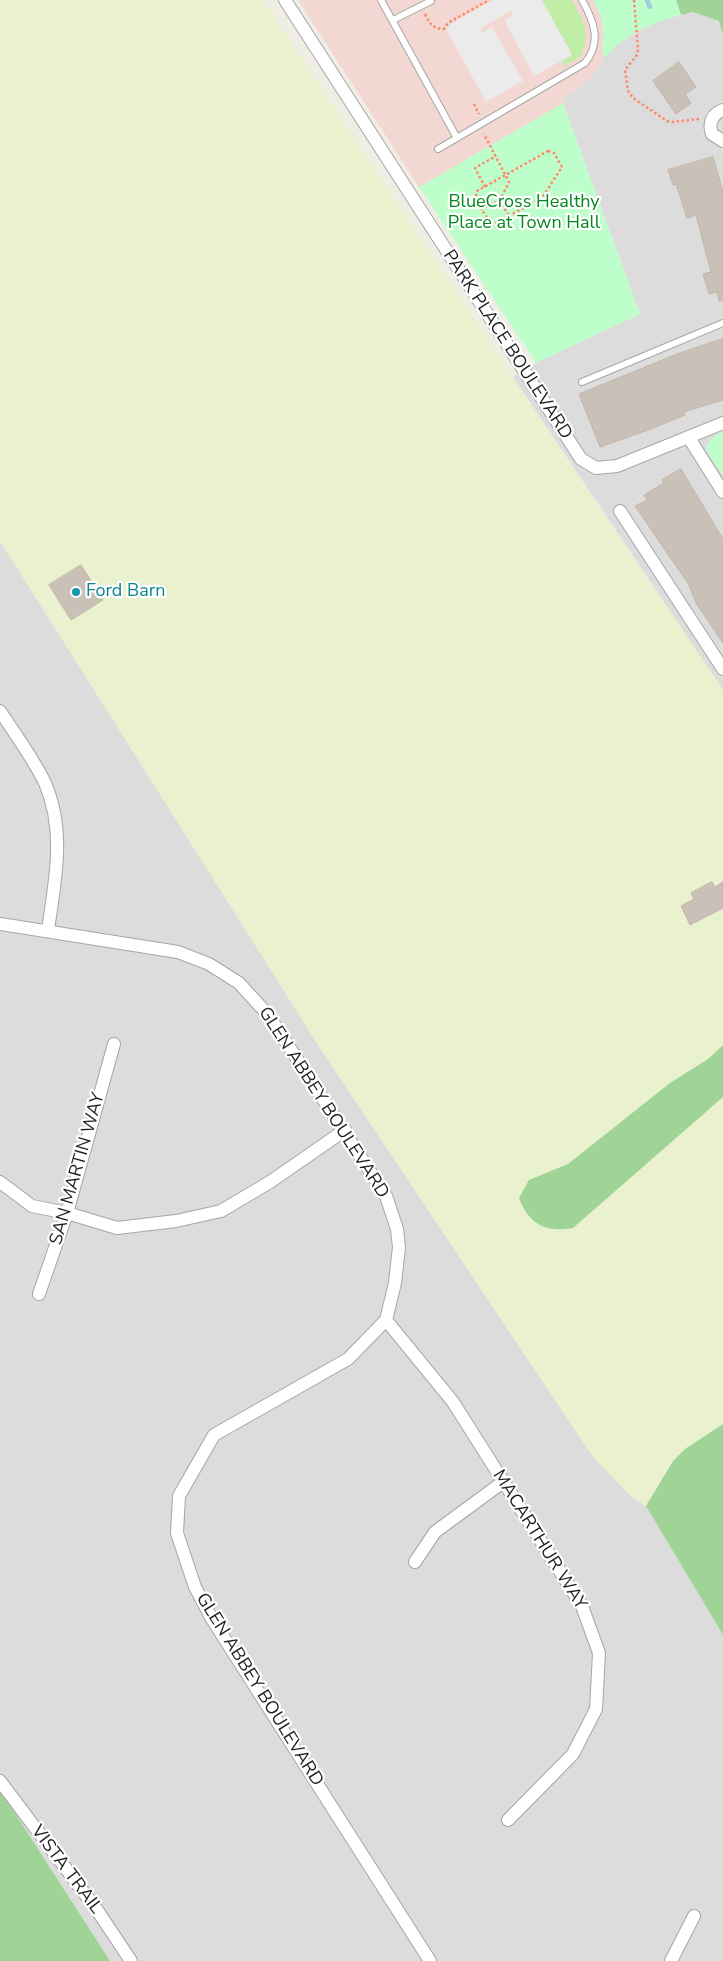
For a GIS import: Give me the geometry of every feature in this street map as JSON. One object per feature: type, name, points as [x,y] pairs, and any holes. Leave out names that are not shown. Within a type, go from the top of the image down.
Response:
[{"type":"street","name":"PARK PLACE BOULEVARD","points":[[284,0],[581,459],[596,468],[607,468],[689,438],[723,422]]},
{"type":"street","points":[[723,110],[714,115],[710,122],[712,134],[723,141]]},
{"type":"street","points":[[689,438],[723,492]]},
{"type":"street","points":[[620,511],[723,669]]},
{"type":"street","points":[[0,711],[44,782],[56,820],[58,860],[48,930]]},
{"type":"street","name":"GLEN ABBEY BOULEVARD","points":[[0,924],[48,930],[178,952],[209,964],[239,983],[269,1016],[345,1130],[386,1196],[397,1228],[399,1247],[395,1283],[386,1320],[348,1358],[214,1435],[179,1496],[176,1533],[195,1587],[212,1619],[430,1961]]},
{"type":"street","name":"SAN MARTIN WAY","points":[[39,1294],[67,1213],[114,1044]]},
{"type":"street","points":[[0,1182],[32,1206],[67,1213],[117,1228],[176,1221],[221,1211],[270,1182],[345,1130]]},
{"type":"street","name":"MACARTHUR WAY","points":[[386,1320],[454,1402],[582,1606],[599,1653],[596,1708],[574,1754],[508,1820]]},
{"type":"street","points":[[415,1562],[435,1532],[503,1482]]},
{"type":"street","name":"VISTA TRAIL","points":[[0,1781],[97,1910],[131,1961]]},
{"type":"street","points":[[671,1961],[694,1916]]},
{"type":"lane","points":[[381,0],[457,138]]},
{"type":"lane","points":[[438,149],[582,66],[588,60],[594,47],[595,28],[582,0]]},
{"type":"lane","points":[[392,20],[431,1]]},
{"type":"lane","points":[[582,382],[723,323]]},
{"type":"path","points":[[421,6],[430,24],[436,28],[444,28],[448,23],[489,0]]},
{"type":"path","points":[[634,0],[638,49],[637,55],[625,70],[628,91],[633,98],[667,121],[699,119],[710,122]]},
{"type":"path","points":[[474,104],[483,134],[507,175],[509,183],[500,200],[481,209]]},
{"type":"path","points":[[548,151],[554,152],[562,165],[561,170],[542,198],[492,225],[474,195],[485,187],[548,151]]},
{"type":"path","points":[[485,187],[475,168],[496,156]]},
{"type":"path","points":[[500,200],[509,216]]},
{"type":"shaded area","points":[[298,0],[676,0],[681,15],[662,20],[614,45],[589,79],[562,100],[570,118],[426,198]]},
{"type":"shaded area","points":[[493,0],[542,0],[572,55],[534,76],[504,20],[514,14],[510,11],[480,29],[482,32],[492,27],[523,81],[486,102],[446,29],[450,24]]},
{"type":"shaded area","points":[[693,12],[719,21],[723,25],[723,690],[513,377],[546,357],[640,314],[562,100],[589,79],[614,45],[662,20]]},
{"type":"shaded area","points":[[0,541],[322,1051],[594,1458],[632,1497],[646,1506],[723,1635],[723,1961],[0,1961]]},
{"type":"green space","points":[[0,0],[263,0],[723,690],[723,1045],[708,1059],[670,1083],[568,1164],[529,1180],[552,1230],[572,1228],[723,1097],[723,1424],[705,1435],[673,1460],[646,1506],[632,1497],[594,1458],[516,1342],[322,1051],[0,541]]},
{"type":"green space","points":[[542,0],[572,0],[583,21],[586,34],[584,49],[580,57],[564,66],[562,61],[572,54]]},
{"type":"green space","points":[[593,0],[676,0],[681,15],[640,30],[621,42],[606,57],[603,54],[602,21]]},
{"type":"green space","points":[[676,0],[723,0],[723,35],[719,21],[693,12],[681,15]]},
{"type":"green space","name":"BlueCross Healthy Place at Town Hall","points":[[563,103],[640,314],[536,363],[419,187]]},
{"type":"green space","points":[[723,431],[723,476],[706,449],[710,440]]},
{"type":"green space","points":[[723,1045],[723,1097],[573,1228],[546,1228],[533,1220],[519,1198],[529,1180],[568,1164],[670,1083],[708,1059]]},
{"type":"green space","points":[[723,1424],[723,1635],[646,1506],[673,1461],[685,1449]]},
{"type":"green space","points":[[0,1790],[110,1961],[0,1961]]},
{"type":"building","points":[[679,62],[696,87],[685,94],[691,103],[676,114],[653,81]]},
{"type":"building","points":[[713,157],[723,192],[723,300],[719,301],[717,292],[709,294],[703,274],[711,272],[696,215],[687,218],[676,184],[673,185],[668,170]]},
{"type":"building","points":[[723,339],[723,400],[684,412],[685,415],[600,447],[579,394],[677,354]]},
{"type":"building","points":[[681,469],[723,539],[723,643],[696,603],[689,585],[635,506],[647,500],[644,495],[664,483],[662,480]]},
{"type":"building","name":"Ford Barn","points":[[81,565],[103,600],[71,620],[49,585]]},
{"type":"building","points":[[712,882],[715,887],[723,882],[723,908],[690,925],[681,906],[694,899],[691,893]]},
{"type":"waterway","points":[[647,0],[650,7]]},
{"type":"place","name":"Ford Barn","points":[[76,592]]}]
